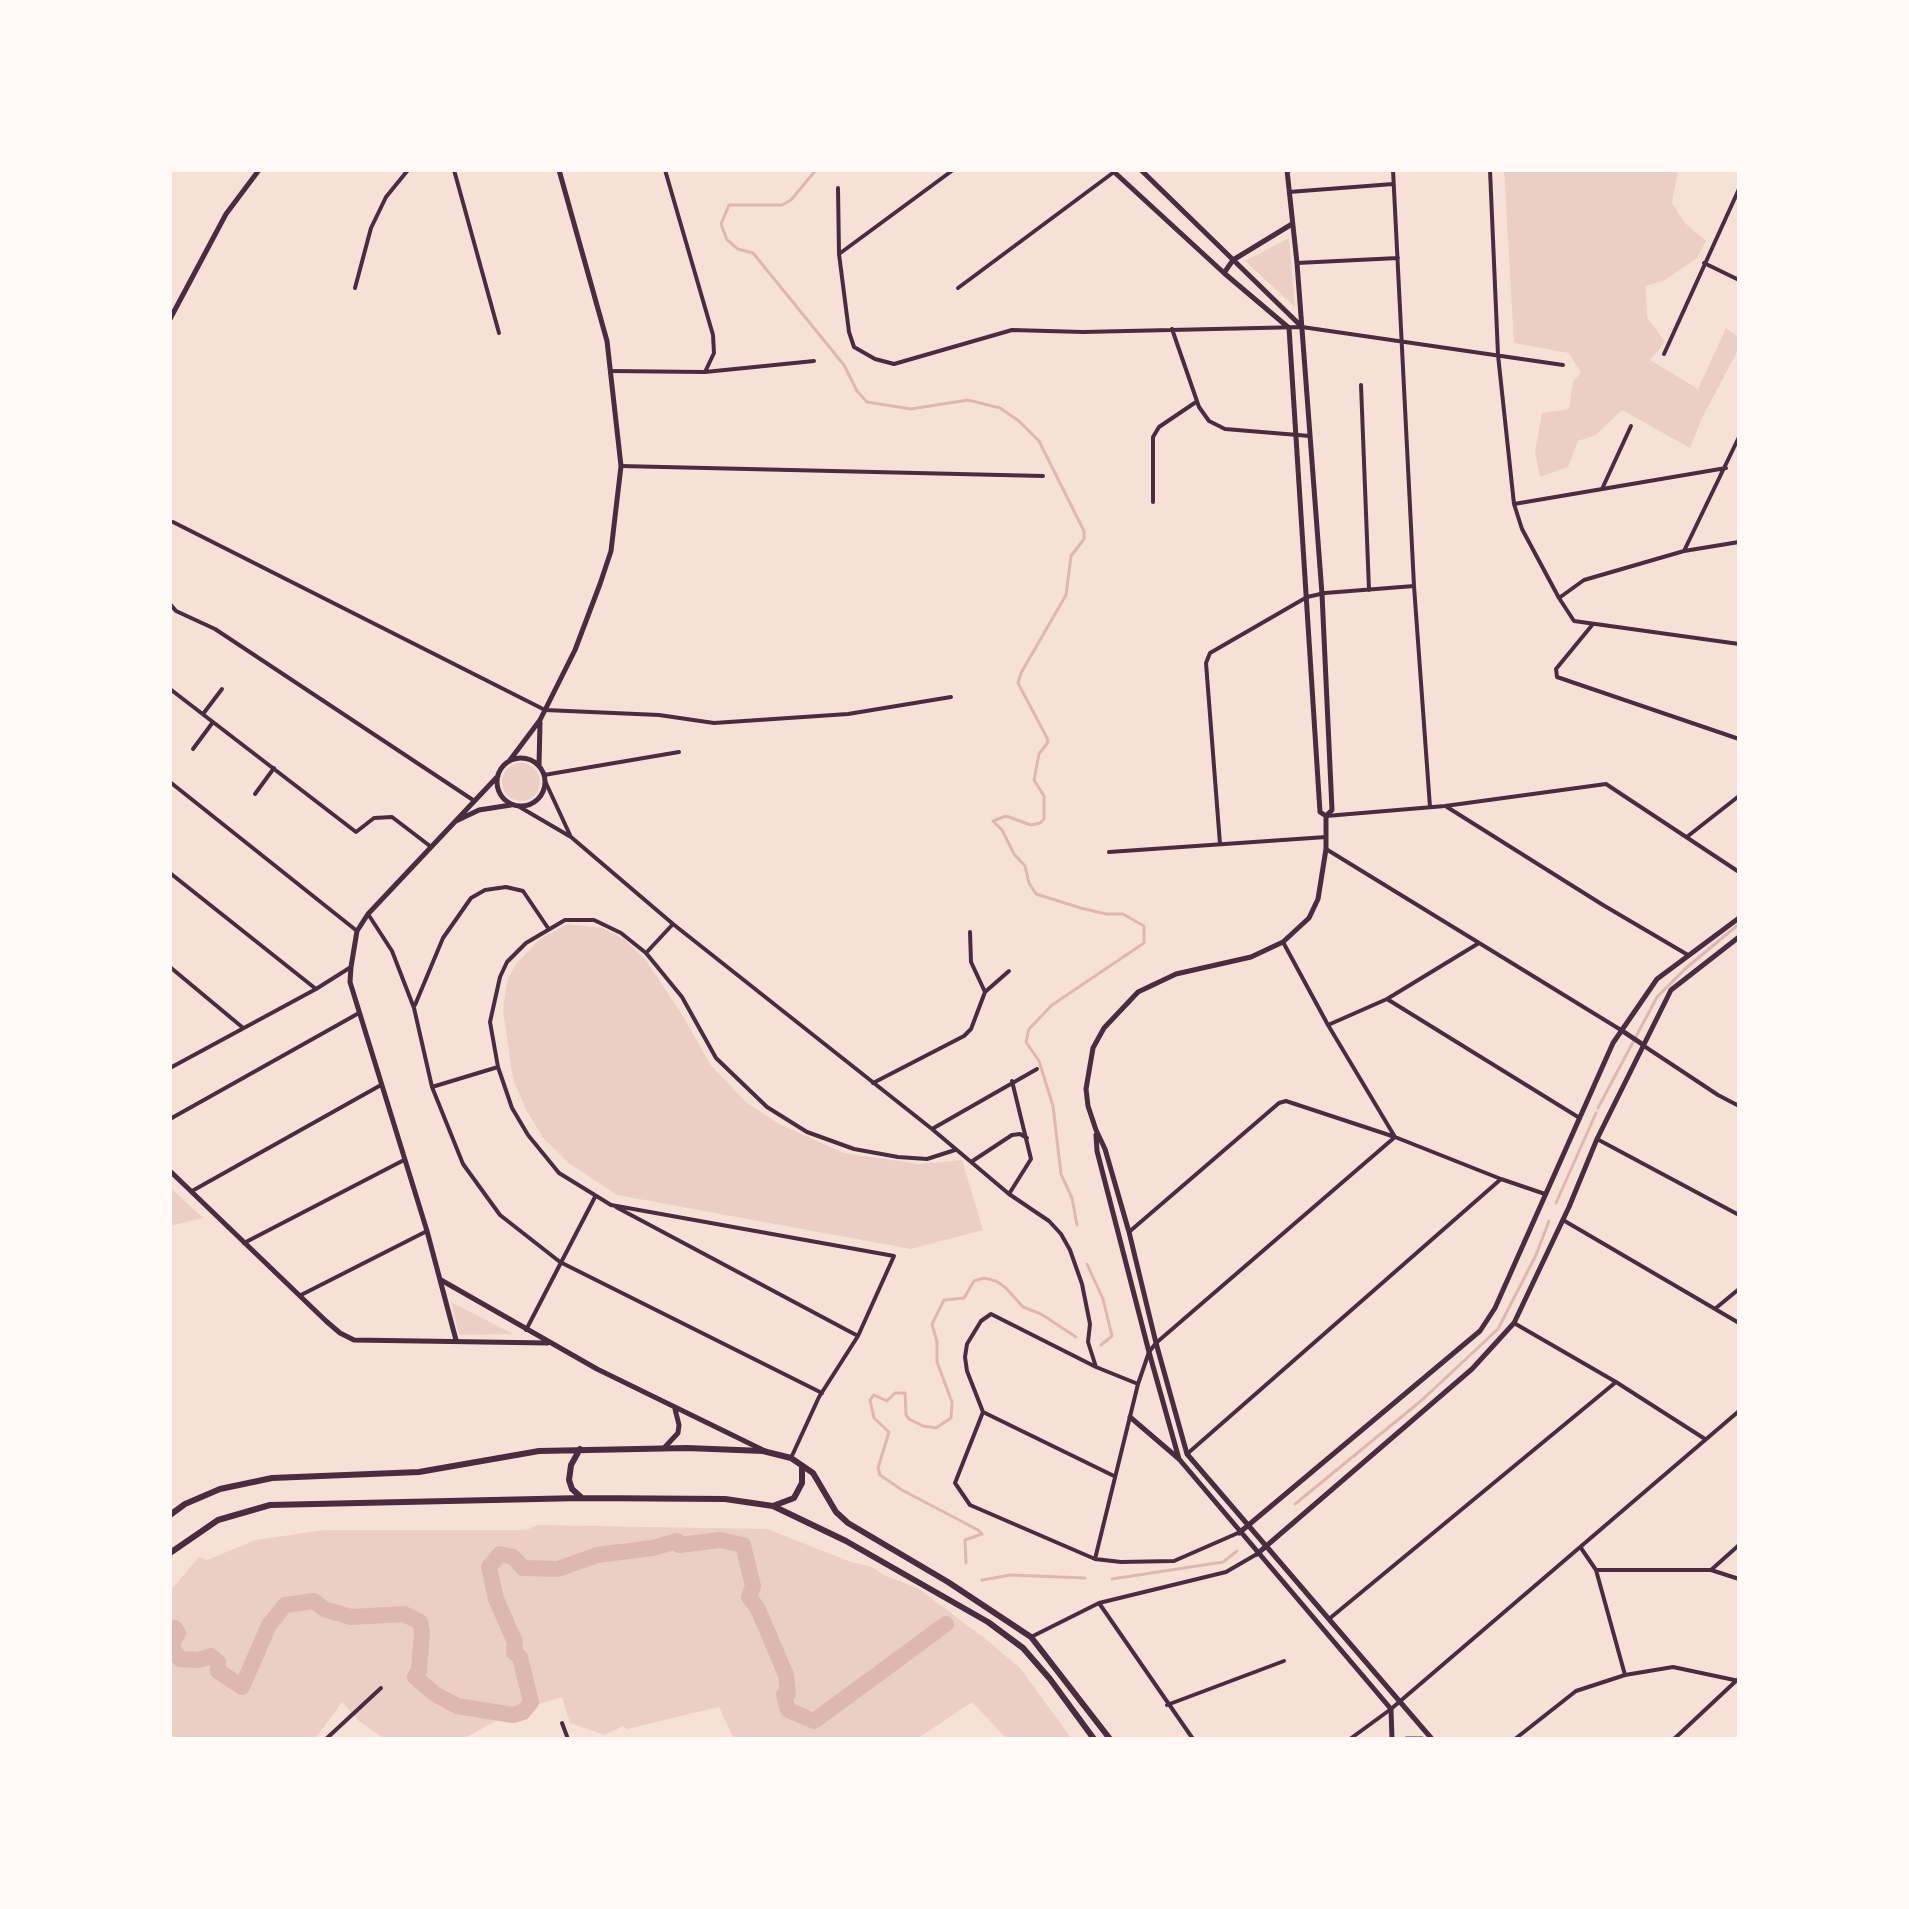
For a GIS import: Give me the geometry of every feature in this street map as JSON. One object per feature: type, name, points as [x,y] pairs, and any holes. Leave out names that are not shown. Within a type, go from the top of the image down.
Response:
[{"type":"main road","points":[[170,1515],[185,1504],[220,1489],[272,1478],[419,1472],[539,1451],[664,1448],[768,1452],[791,1458],[813,1473],[836,1512],[848,1523],[948,1582],[1031,1637],[1110,1739]]},
{"type":"main road","points":[[580,1449],[571,1465],[569,1480],[572,1489],[582,1498]]},
{"type":"main road","points":[[773,1506],[794,1498],[802,1483],[803,1467],[800,1464]]},
{"type":"main road","points":[[170,1553],[218,1520],[270,1505],[582,1498],[725,1499],[773,1506],[846,1541],[946,1595],[988,1622],[1023,1648],[1094,1739]]},
{"type":"street","points":[[170,319],[226,214],[259,170]]},
{"type":"street","points":[[355,288],[371,228],[386,197],[408,170]]},
{"type":"street","points":[[454,170],[499,333]]},
{"type":"street","points":[[559,170],[607,341],[621,466],[610,557],[575,650],[540,720],[501,768],[498,776],[501,796],[571,837],[673,924],[932,1129],[1009,1194],[1049,1221],[1070,1250],[1086,1297],[1090,1324],[1088,1342],[1096,1367]]},
{"type":"street","points":[[665,170],[713,335],[714,353],[705,372]]},
{"type":"street","points":[[839,254],[953,170]]},
{"type":"street","points":[[1141,170],[1302,327]]},
{"type":"street","points":[[1179,1459],[1097,1151],[1096,1130],[1086,1089],[1093,1048],[1104,1028],[1138,992],[1176,974],[1251,957],[1283,942],[1309,918],[1318,899],[1326,849],[1326,816],[1332,810],[1322,594],[1287,170]]},
{"type":"street","points":[[1393,170],[1414,586],[1430,807]]},
{"type":"street","points":[[1490,170],[1498,355],[1514,504],[1522,529],[1574,621],[1739,644]]},
{"type":"street","points":[[958,288],[1113,171],[1289,328],[1320,812],[1326,816],[1445,806],[1606,784],[1739,872]]},
{"type":"street","points":[[1289,192],[1393,184]]},
{"type":"street","points":[[838,188],[839,254],[849,332],[854,347],[875,359],[894,364],[1012,330],[1083,332],[1302,327],[1563,365]]},
{"type":"street","points":[[1664,354],[1739,189]]},
{"type":"street","points":[[1224,273],[1233,260],[1292,224]]},
{"type":"street","points":[[1297,263],[1398,258]]},
{"type":"street","points":[[1704,263],[1739,280]]},
{"type":"street","points":[[1172,329],[1197,402],[1209,421],[1225,429],[1310,436]]},
{"type":"street","points":[[610,371],[705,372],[814,361]]},
{"type":"street","points":[[1361,385],[1369,590]]},
{"type":"street","points":[[1153,502],[1153,437],[1159,427],[1197,402]]},
{"type":"street","points":[[1602,490],[1631,426]]},
{"type":"street","points":[[1684,551],[1739,437]]},
{"type":"street","points":[[621,466],[1043,476]]},
{"type":"street","points":[[1514,504],[1726,468]]},
{"type":"street","points":[[173,522],[545,710],[659,715],[714,723],[848,714],[951,697]]},
{"type":"street","points":[[1559,598],[1584,580],[1684,551],[1739,542]]},
{"type":"street","points":[[1220,844],[1207,658],[1214,650],[1307,597],[1414,586]]},
{"type":"street","points":[[170,604],[176,611],[215,629],[473,800],[491,807]]},
{"type":"street","points":[[1593,624],[1556,669],[1557,677],[1739,739]]},
{"type":"street","points":[[170,689],[356,832],[374,818],[392,817],[430,846]]},
{"type":"street","points":[[203,714],[222,689]]},
{"type":"street","points":[[540,720],[539,766],[571,837]]},
{"type":"street","points":[[193,749],[213,722]]},
{"type":"street","points":[[545,778],[679,752]]},
{"type":"street","points":[[510,760],[527,759],[539,766]]},
{"type":"street","points":[[255,794],[274,768]]},
{"type":"street","points":[[456,1340],[427,1231],[350,982],[351,967],[357,931],[368,914],[498,776]]},
{"type":"street","points":[[452,823],[491,807],[526,806],[538,800],[545,788],[545,778]]},
{"type":"street","points":[[170,782],[357,931]]},
{"type":"street","points":[[1688,836],[1739,796]]},
{"type":"street","points":[[1445,806],[1689,955]]},
{"type":"street","points":[[1109,852],[1326,837]]},
{"type":"street","points":[[1326,849],[1739,1106]]},
{"type":"street","points":[[170,873],[316,989]]},
{"type":"street","points":[[414,1008],[443,938],[471,898],[485,890],[506,887],[523,891],[548,928]]},
{"type":"street","points":[[368,914],[392,951],[414,1008],[432,1087],[463,1164],[500,1215],[560,1262],[822,1393]]},
{"type":"street","points":[[983,1412],[955,1483],[970,1505],[1095,1559],[1121,1562],[1174,1561],[1239,1533],[1480,1331],[1495,1308],[1578,1117],[1623,1032],[1657,979],[1739,918]]},
{"type":"street","points":[[858,1336],[611,1205],[559,1173],[528,1135],[512,1108],[498,1067],[490,1022],[500,977],[507,962],[526,943],[548,928],[565,920],[594,920],[621,933],[646,953],[682,997],[716,1058],[767,1107],[807,1132],[854,1149],[927,1159],[955,1150]]},
{"type":"street","points":[[646,953],[673,924]]},
{"type":"street","points":[[970,932],[971,962],[985,992]]},
{"type":"street","points":[[1031,1637],[1099,1603],[1226,1572],[1257,1554],[1472,1369],[1514,1323],[1563,1220],[1640,1042],[1671,990],[1739,937]]},
{"type":"street","points":[[1283,942],[1395,1137]]},
{"type":"street","points":[[1328,1025],[1387,999],[1479,943]]},
{"type":"street","points":[[170,967],[242,1028]]},
{"type":"street","points":[[170,1068],[351,967]]},
{"type":"street","points":[[873,1083],[964,1036],[971,1029],[985,992],[1009,971]]},
{"type":"street","points":[[1387,999],[1578,1117]]},
{"type":"street","points":[[170,1119],[359,1013]]},
{"type":"street","points":[[432,1087],[498,1067]]},
{"type":"street","points":[[932,1129],[1037,1069]]},
{"type":"street","points":[[1009,1194],[1031,1159],[1012,1081]]},
{"type":"street","points":[[192,1191],[381,1085]]},
{"type":"street","points":[[1129,1232],[1279,1103],[1286,1101],[1395,1137],[1545,1194]]},
{"type":"street","points":[[1096,1130],[1105,1149],[1129,1232],[1187,1454],[1432,1739]]},
{"type":"street","points":[[971,1162],[1012,1135],[1020,1134],[1027,1138]]},
{"type":"street","points":[[1095,1559],[1138,1384],[1149,1352],[1395,1137]]},
{"type":"street","points":[[1597,1139],[1739,1215]]},
{"type":"street","points":[[244,1243],[404,1160]]},
{"type":"street","points":[[170,1171],[340,1333],[354,1340],[548,1343]]},
{"type":"street","points":[[1187,1454],[1501,1179]]},
{"type":"street","points":[[526,1330],[595,1196]]},
{"type":"street","points":[[611,1205],[894,1256],[858,1336],[822,1393],[791,1458]]},
{"type":"street","points":[[1563,1220],[1739,1323]]},
{"type":"street","points":[[301,1295],[427,1231]]},
{"type":"street","points":[[441,1279],[548,1343],[768,1452]]},
{"type":"street","points":[[1716,1308],[1739,1289]]},
{"type":"street","points":[[1114,1476],[983,1412],[967,1371],[967,1344],[981,1321],[991,1314],[1096,1367],[1138,1384]]},
{"type":"street","points":[[1514,1323],[1616,1382],[1705,1439]]},
{"type":"street","points":[[1329,1619],[1616,1382]]},
{"type":"street","points":[[664,1448],[678,1433],[674,1408]]},
{"type":"street","points":[[1350,1739],[1391,1709],[1738,1414]]},
{"type":"street","points":[[1130,1417],[1179,1459],[1391,1709],[1392,1739]]},
{"type":"street","points":[[1711,1570],[1739,1545]]},
{"type":"street","points":[[1581,1548],[1596,1570],[1625,1675]]},
{"type":"street","points":[[1596,1570],[1711,1570],[1739,1579]]},
{"type":"street","points":[[1099,1603],[1193,1739]]},
{"type":"street","points":[[1167,1705],[1284,1661]]},
{"type":"street","points":[[1515,1739],[1576,1691],[1625,1675],[1673,1667],[1738,1681]]},
{"type":"street","points":[[1674,1739],[1738,1681]]},
{"type":"street","points":[[326,1739],[381,1688]]},
{"type":"street","points":[[562,1723],[568,1739]]},
{"type":"street","points":[[1406,1739],[1422,1739]]},
{"type":"shaded area","points":[[1504,170],[1678,170],[1672,203],[1685,223],[1706,241],[1697,258],[1665,280],[1646,286],[1647,317],[1665,342],[1650,360],[1698,389],[1726,328],[1739,338],[1739,348],[1701,420],[1690,448],[1622,410],[1596,435],[1578,441],[1568,467],[1540,477],[1535,451],[1542,413],[1569,409],[1573,381],[1581,373],[1569,353],[1514,343]]},
{"type":"shaded area","points":[[1289,238],[1295,307],[1245,261]]},
{"type":"shaded area","points":[[521,763],[534,769],[540,782],[534,795],[521,801],[508,795],[502,782],[508,769]]},
{"type":"shaded area","points":[[567,924],[603,928],[624,939],[645,959],[711,1065],[746,1102],[779,1124],[844,1153],[919,1164],[962,1160],[983,1230],[911,1249],[617,1195],[570,1164],[544,1139],[526,1110],[513,1079],[503,1011],[507,980],[516,964],[540,939]]},
{"type":"shaded area","points":[[170,1187],[203,1218],[170,1226]]},
{"type":"shaded area","points":[[451,1302],[513,1334],[459,1335]]},
{"type":"shaded area","points":[[538,1525],[767,1529],[851,1562],[872,1567],[919,1589],[1020,1668],[1072,1739],[1007,1739],[972,1702],[917,1739],[734,1739],[719,1707],[627,1729],[623,1726],[605,1735],[570,1723],[562,1697],[508,1714],[463,1739],[384,1739],[359,1721],[342,1702],[315,1739],[170,1739],[170,1591],[199,1557],[207,1560],[256,1540],[324,1530],[526,1530]]},
{"type":"waterway","points":[[816,170],[791,200],[782,205],[729,205],[721,224],[727,240],[738,249],[753,253],[844,365],[857,391],[867,402],[911,409],[968,400],[1000,408],[1019,421],[1039,441],[1084,531],[1084,539],[1071,556],[1066,595],[1018,683],[1048,742],[1039,754],[1034,780],[1044,796],[1044,819],[1031,825],[1006,816],[993,821],[1025,866],[1029,883],[1036,894],[1106,914],[1123,914],[1144,926],[1144,943],[1052,1005],[1029,1029],[1026,1042],[1039,1061],[1053,1106],[1061,1174],[1072,1198],[1077,1225]]},
{"type":"waterway","points":[[1598,1108],[1657,997],[1739,924]]},
{"type":"waterway","points":[[1556,1203],[1596,1113]]},
{"type":"waterway","points":[[1295,1504],[1422,1400],[1498,1329],[1536,1255],[1549,1221]]},
{"type":"waterway","points":[[1087,1264],[1103,1299],[1112,1336],[1101,1345]]},
{"type":"waterway","points":[[966,1563],[965,1540],[982,1534],[880,1475],[878,1468],[889,1432],[874,1418],[870,1400],[874,1395],[887,1401],[895,1393],[905,1393],[909,1419],[936,1428],[951,1418],[952,1402],[937,1362],[937,1342],[932,1324],[944,1300],[964,1298],[974,1281],[984,1278],[996,1281],[1023,1307],[1041,1314],[1076,1337]]},
{"type":"waterway","points":[[170,1627],[178,1633],[171,1646],[180,1659],[198,1660],[211,1656],[218,1662],[218,1671],[242,1687],[269,1625],[285,1605],[314,1601],[324,1609],[351,1617],[404,1614],[420,1622],[422,1632],[419,1670],[415,1677],[435,1694],[457,1706],[513,1715],[523,1712],[531,1702],[520,1657],[514,1652],[515,1642],[496,1599],[489,1567],[500,1554],[513,1557],[523,1568],[558,1569],[597,1555],[653,1548],[677,1541],[679,1545],[720,1540],[743,1545],[753,1586],[749,1597],[758,1609],[786,1675],[788,1694],[784,1695],[788,1710],[814,1721],[946,1624]]},
{"type":"waterway","points":[[1112,1579],[1223,1562],[1237,1551]]},
{"type":"waterway","points":[[982,1580],[1011,1575],[1085,1578]]}]
